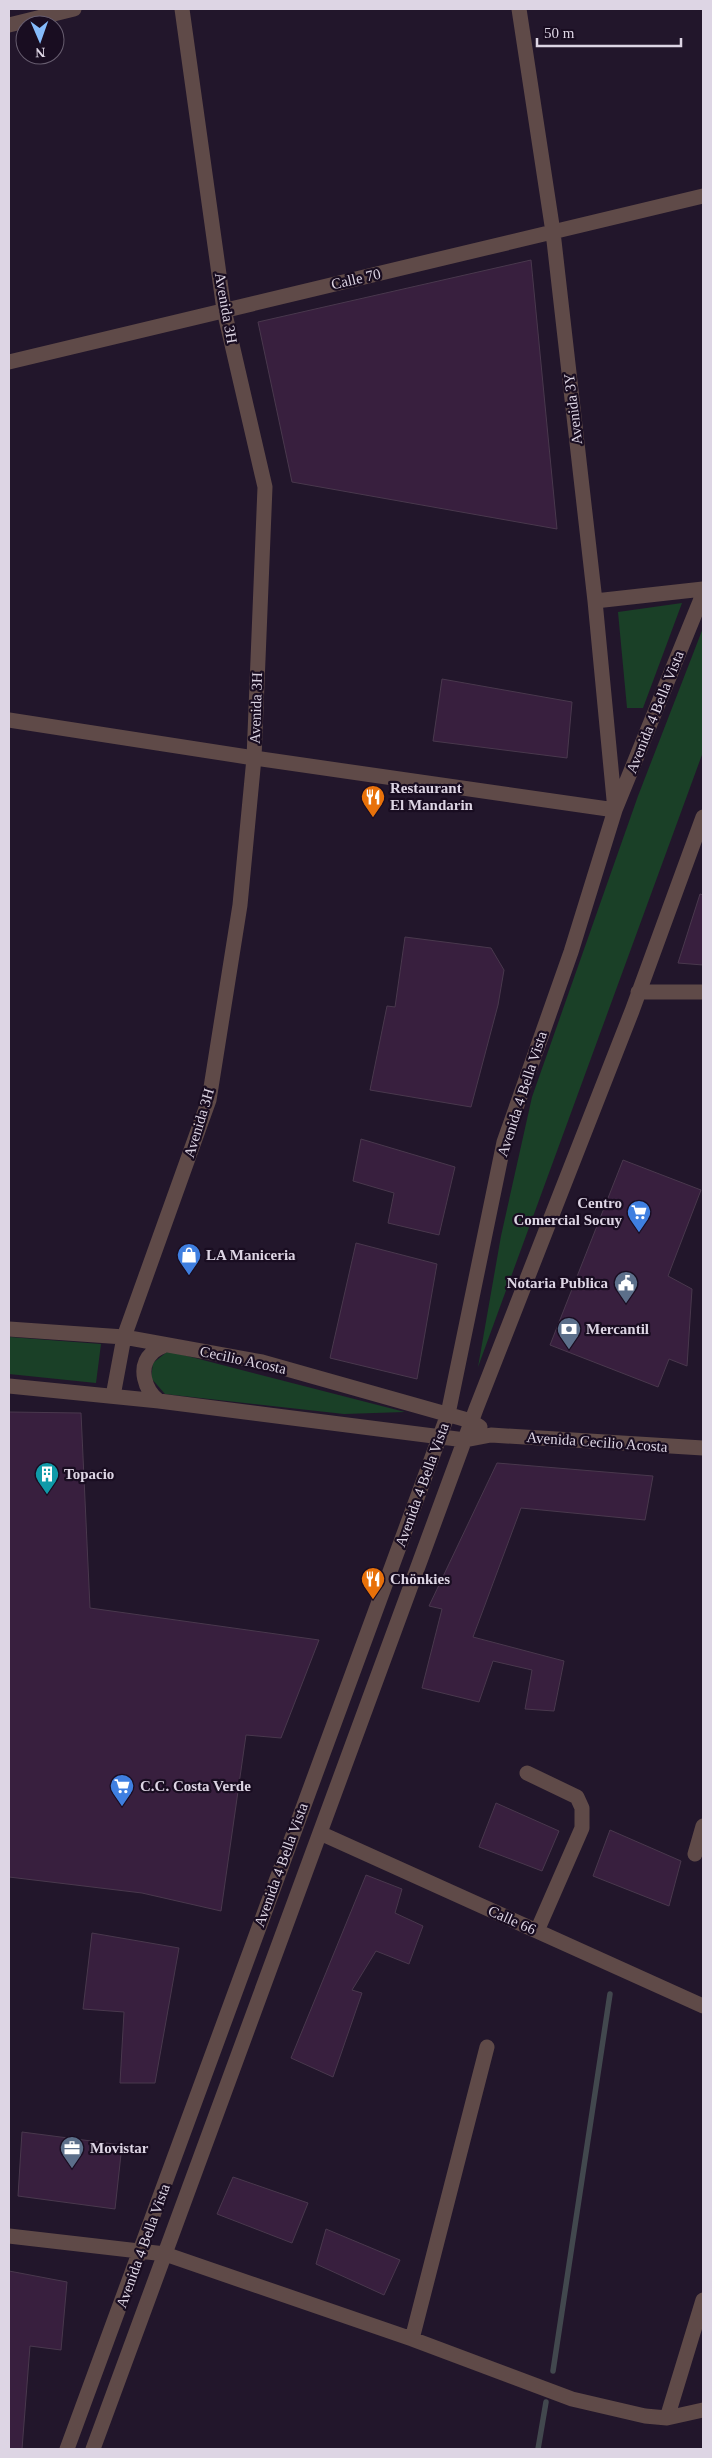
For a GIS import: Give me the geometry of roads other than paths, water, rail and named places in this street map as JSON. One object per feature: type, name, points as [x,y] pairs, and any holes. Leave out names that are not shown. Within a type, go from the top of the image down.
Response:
[{"type":"street","points":[[9,25],[74,9]]},
{"type":"street","name":"Avenida 3H","points":[[113,1396],[124,1337],[210,1100],[240,905],[254,758],[265,487],[224,310],[182,9]]},
{"type":"street","name":"Avenida 3Y","points":[[520,9],[553,232],[595,601],[615,810]]},
{"type":"street","name":"Calle 70","points":[[9,362],[703,196]]},
{"type":"street","points":[[595,601],[703,589]]},
{"type":"street","name":"Avenida 4 Bella Vista","points":[[68,2449],[263,1912],[448,1414],[504,1142],[571,952],[615,810],[703,594]]},
{"type":"street","points":[[9,720],[254,758],[615,810]]},
{"type":"street","name":"Avenida 4 Bella Vista","points":[[93,2449],[472,1420],[638,992],[703,817]]},
{"type":"street","points":[[638,992],[703,992]]},
{"type":"street","name":"Cecilio Acosta","points":[[9,1329],[124,1337],[262,1362],[472,1420]]},
{"type":"street","points":[[159,1401],[144,1382],[145,1365],[152,1352],[166,1345]]},
{"type":"street","points":[[9,1386],[159,1401],[465,1440]]},
{"type":"street","points":[[472,1420],[491,1435]]},
{"type":"street","name":"Avenida Cecilio Acosta","points":[[465,1440],[491,1435],[703,1448]]},
{"type":"street","points":[[527,1773],[578,1797],[582,1808],[582,1828],[537,1931]]},
{"type":"street","points":[[695,1854],[703,1826]]},
{"type":"street","name":"Calle 66","points":[[320,1833],[703,2006]]},
{"type":"street","points":[[412,2339],[487,2047]]},
{"type":"street","points":[[9,2236],[166,2254],[412,2339],[572,2398],[645,2416],[668,2418],[703,2410]]},
{"type":"street","points":[[668,2418],[703,2300]]},
{"type":"waterway","points":[[553,2371],[610,1994]]},
{"type":"waterway","points":[[538,2449],[546,2402]]},
{"type":"place","name":"Restaurant El Mandarin","points":[[373,818]]},
{"type":"place","name":"Centro Comercial Socuy","points":[[639,1233]]},
{"type":"place","name":"LA Maniceria","points":[[189,1276]]},
{"type":"place","name":"Notaria Publica","points":[[626,1304]]},
{"type":"place","name":"Mercantil","points":[[569,1350]]},
{"type":"place","name":"Topacio","points":[[47,1495]]},
{"type":"place","name":"Chönkies","points":[[373,1600]]},
{"type":"place","name":"C.C. Costa Verde","points":[[122,1807]]},
{"type":"place","name":"Movistar","points":[[72,2169]]}]
